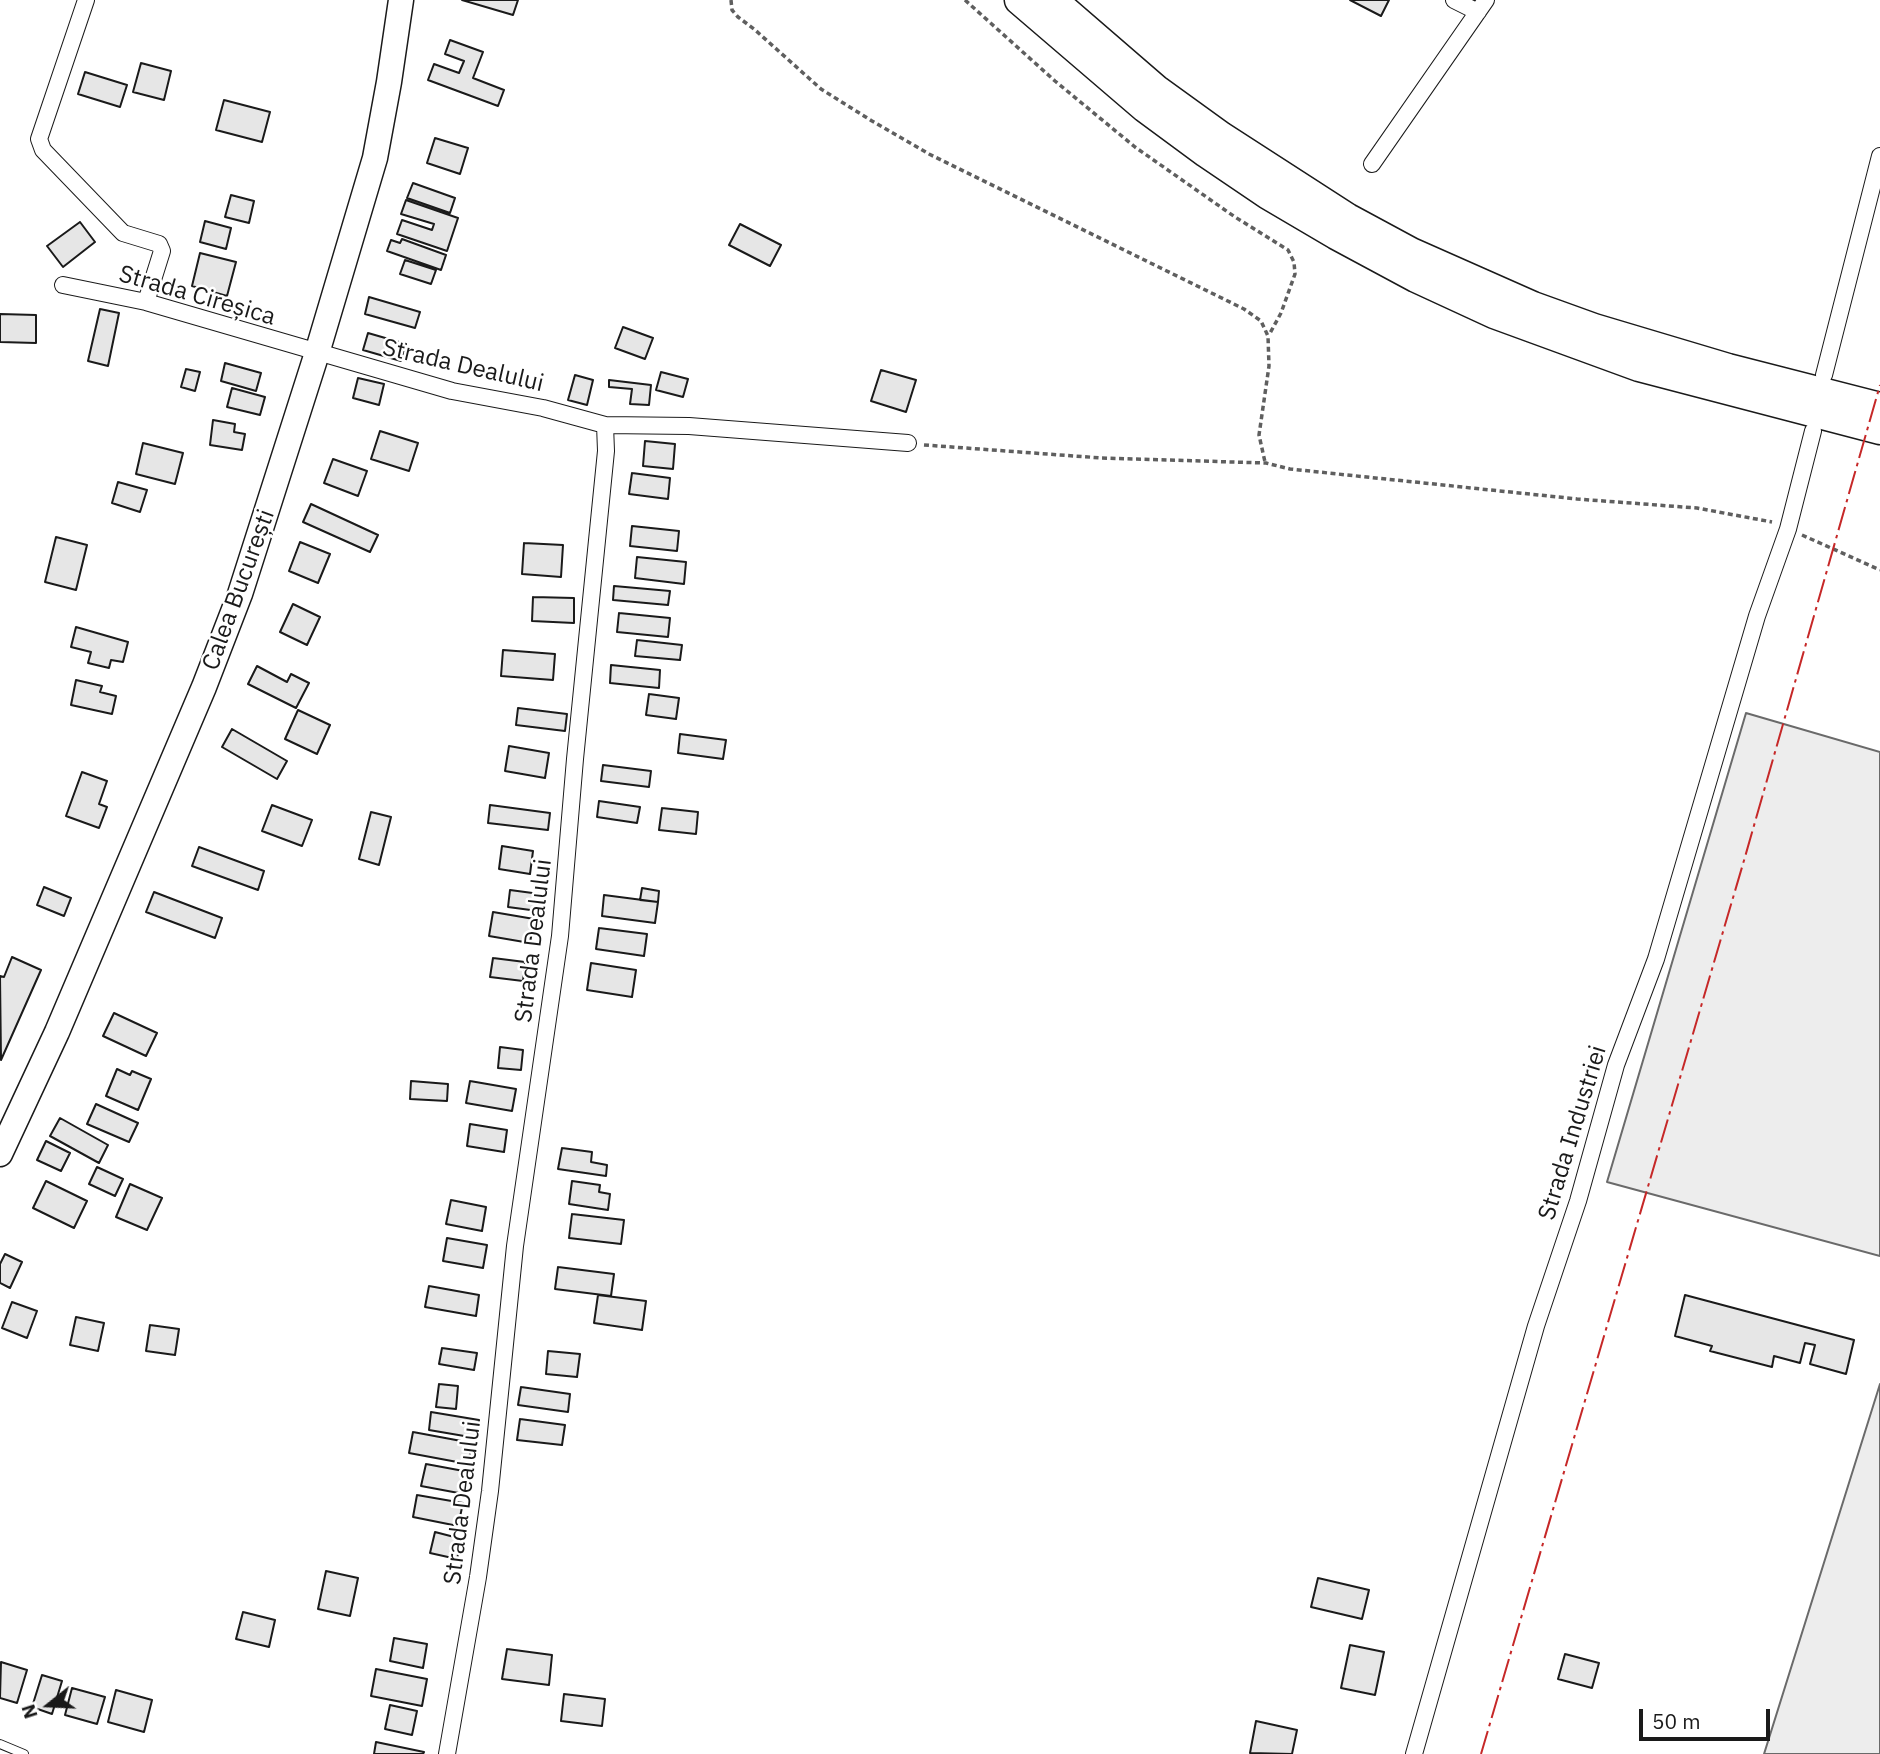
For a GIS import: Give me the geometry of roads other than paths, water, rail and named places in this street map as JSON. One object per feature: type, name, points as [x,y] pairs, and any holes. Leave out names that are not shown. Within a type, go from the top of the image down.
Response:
[{"type":"highway","points":[[1019,0],[1145,108],[1206,153],[1279,202],[1416,278],[1494,314],[1639,368],[1880,430]]},
{"type":"highway","points":[[1054,0],[1156,89],[1221,136],[1348,218],[1411,252],[1520,300],[1594,328],[1715,365],[1880,407]]},
{"type":"main road","name":"Calea București","points":[[0,1154],[63,1020],[204,687],[240,594],[317,353],[375,158],[401,0]]},
{"type":"street","points":[[86,0],[39,139],[43,150],[124,233],[159,244],[162,251],[146,302]]},
{"type":"street","points":[[1372,164],[1482,6],[1454,0]]},
{"type":"street","points":[[1824,375],[1880,156]]},
{"type":"street","name":"Strada Cireșica","points":[[63,285],[146,302],[317,353]]},
{"type":"street","name":"Strada Dealului","points":[[317,353],[452,391],[543,408],[605,425],[606,451],[560,936],[515,1246],[490,1491],[447,1754]]},
{"type":"street","points":[[605,425],[689,426],[908,443]]},
{"type":"street","name":"Strada Industriei","points":[[1414,1754],[1536,1326],[1578,1201],[1616,1065],[1656,959],[1757,616],[1788,529],[1813,431]]},
{"type":"lane","points":[[0,1744],[24,1754]]}]
